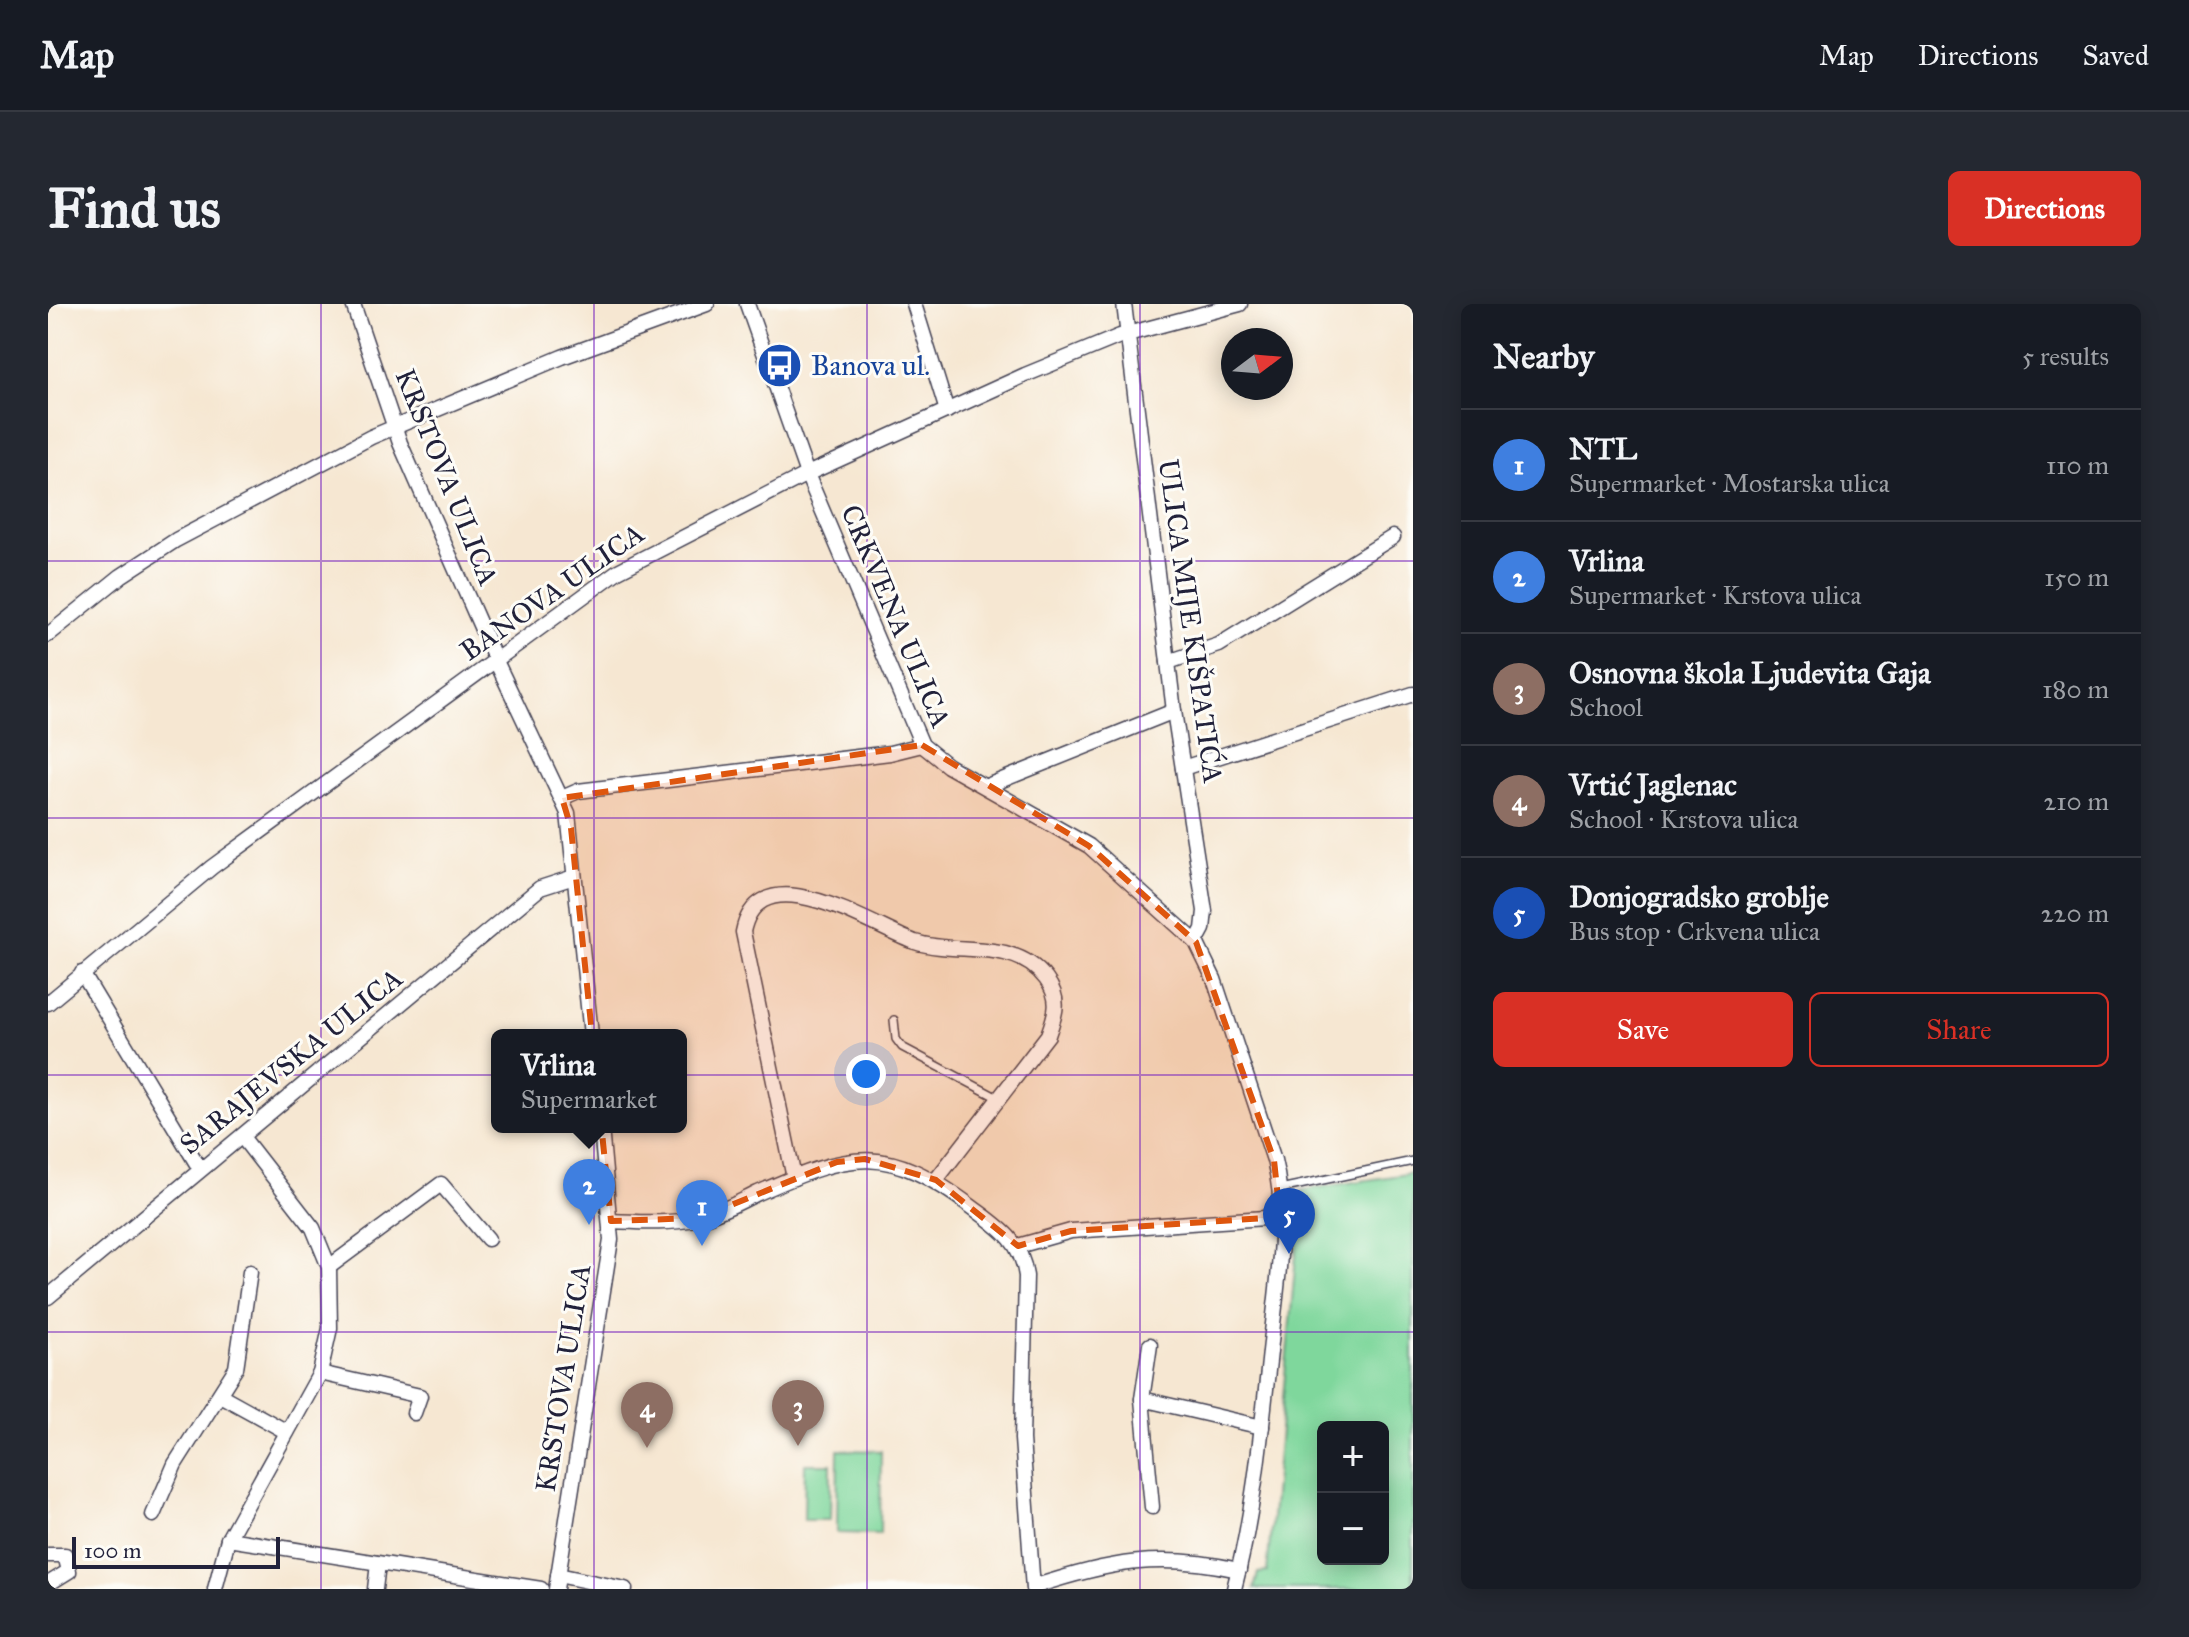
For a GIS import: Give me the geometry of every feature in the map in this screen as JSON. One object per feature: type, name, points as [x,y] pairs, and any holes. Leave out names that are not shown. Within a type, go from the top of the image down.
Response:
[{"type":"street","name":"KRSTOVA ULICA","points":[[353,304],[393,426],[496,661],[562,798],[571,828],[590,1029]]},
{"type":"street","points":[[48,635],[121,576],[166,546],[393,426],[562,357],[707,304]]},
{"type":"street","name":"CRKVENA ULICA","points":[[747,304],[807,474],[922,745],[936,758],[1089,846],[1196,942],[1214,979],[1274,1160],[1280,1189],[1256,1483],[1234,1589]]},
{"type":"street","points":[[914,304],[947,411]]},
{"type":"street","name":"ULICA MIJE KIŠPATIĆA","points":[[1124,304],[1174,711],[1205,911],[1203,929],[1196,942]]},
{"type":"street","name":"BANOVA ULICA","points":[[48,1003],[212,867],[618,571],[807,474],[947,411],[1128,334],[1240,304]]},
{"type":"street","points":[[1168,662],[1219,645],[1393,537]]},
{"type":"street","points":[[1183,768],[1413,694]]},
{"type":"street","points":[[987,786],[1174,711]]},
{"type":"street","points":[[562,798],[578,791],[890,753],[922,745]]},
{"type":"street","name":"SARAJEVSKA ULICA","points":[[48,1297],[540,888],[574,877]]},
{"type":"street","points":[[794,1178],[743,932],[746,917],[759,902],[770,897],[794,895],[826,902],[918,943],[1011,954],[1039,970],[1054,991],[1058,1010],[1048,1035],[936,1180]]},
{"type":"street","points":[[82,973],[200,1169]]},
{"type":"street","name":"KRSTOVA ULICA","points":[[557,1582],[594,1352],[611,1221],[602,1133]]},
{"type":"street","points":[[215,1589],[228,1539],[320,1373],[330,1328],[329,1267],[313,1228],[243,1138]]},
{"type":"street","points":[[611,1221],[664,1222],[699,1218],[837,1162],[865,1159],[914,1169],[936,1180],[1018,1246],[1026,1276],[1022,1439],[1033,1588],[1090,1568],[1130,1561],[1186,1559],[1239,1570]]},
{"type":"street","points":[[329,1267],[441,1184],[488,1239]]},
{"type":"street","points":[[1018,1246],[1071,1231],[1280,1217]]},
{"type":"street","points":[[153,1515],[175,1464],[236,1368],[250,1272]]},
{"type":"street","points":[[1150,1345],[1142,1399],[1152,1507]]},
{"type":"street","points":[[320,1373],[420,1396],[414,1413]]},
{"type":"street","points":[[220,1395],[287,1432]]},
{"type":"street","points":[[1142,1399],[1262,1427]]},
{"type":"street","points":[[228,1539],[541,1589]]},
{"type":"street","points":[[48,1555],[65,1555],[69,1571],[48,1584]]},
{"type":"street","points":[[375,1589],[378,1564]]},
{"type":"street","points":[[557,1582],[625,1589]]},
{"type":"lane","points":[[894,1020],[896,1039],[902,1047],[999,1099]]},
{"type":"lane","points":[[1280,1189],[1413,1161]]},
{"type":"highlighted area","points":[[922,745],[1089,846],[1196,942],[1274,1160],[1280,1217],[1071,1231],[1018,1246],[936,1180],[865,1159],[837,1162],[699,1218],[611,1221],[571,828],[562,798]]},
{"type":"green space","points":[[1413,1173],[1413,1589],[1254,1589],[1258,1573],[1267,1572],[1302,1190]]},
{"type":"green space","points":[[838,1450],[881,1451],[880,1534],[837,1533]]},
{"type":"green space","points":[[805,1464],[831,1464],[830,1520],[804,1520]]},
{"type":"place","name":"Banova ul.","points":[[780,365]]},
{"type":"place","name":"Vrlina","points":[[589,1225]]},
{"type":"place","name":"NTL","points":[[702,1246]]},
{"type":"place","name":"Donjogradsko groblje","points":[[1289,1254]]},
{"type":"place","name":"Osnovna škola Ljudevita Gaja","points":[[798,1446]]},
{"type":"place","name":"Vrtić Jaglenac","points":[[647,1448]]}]
